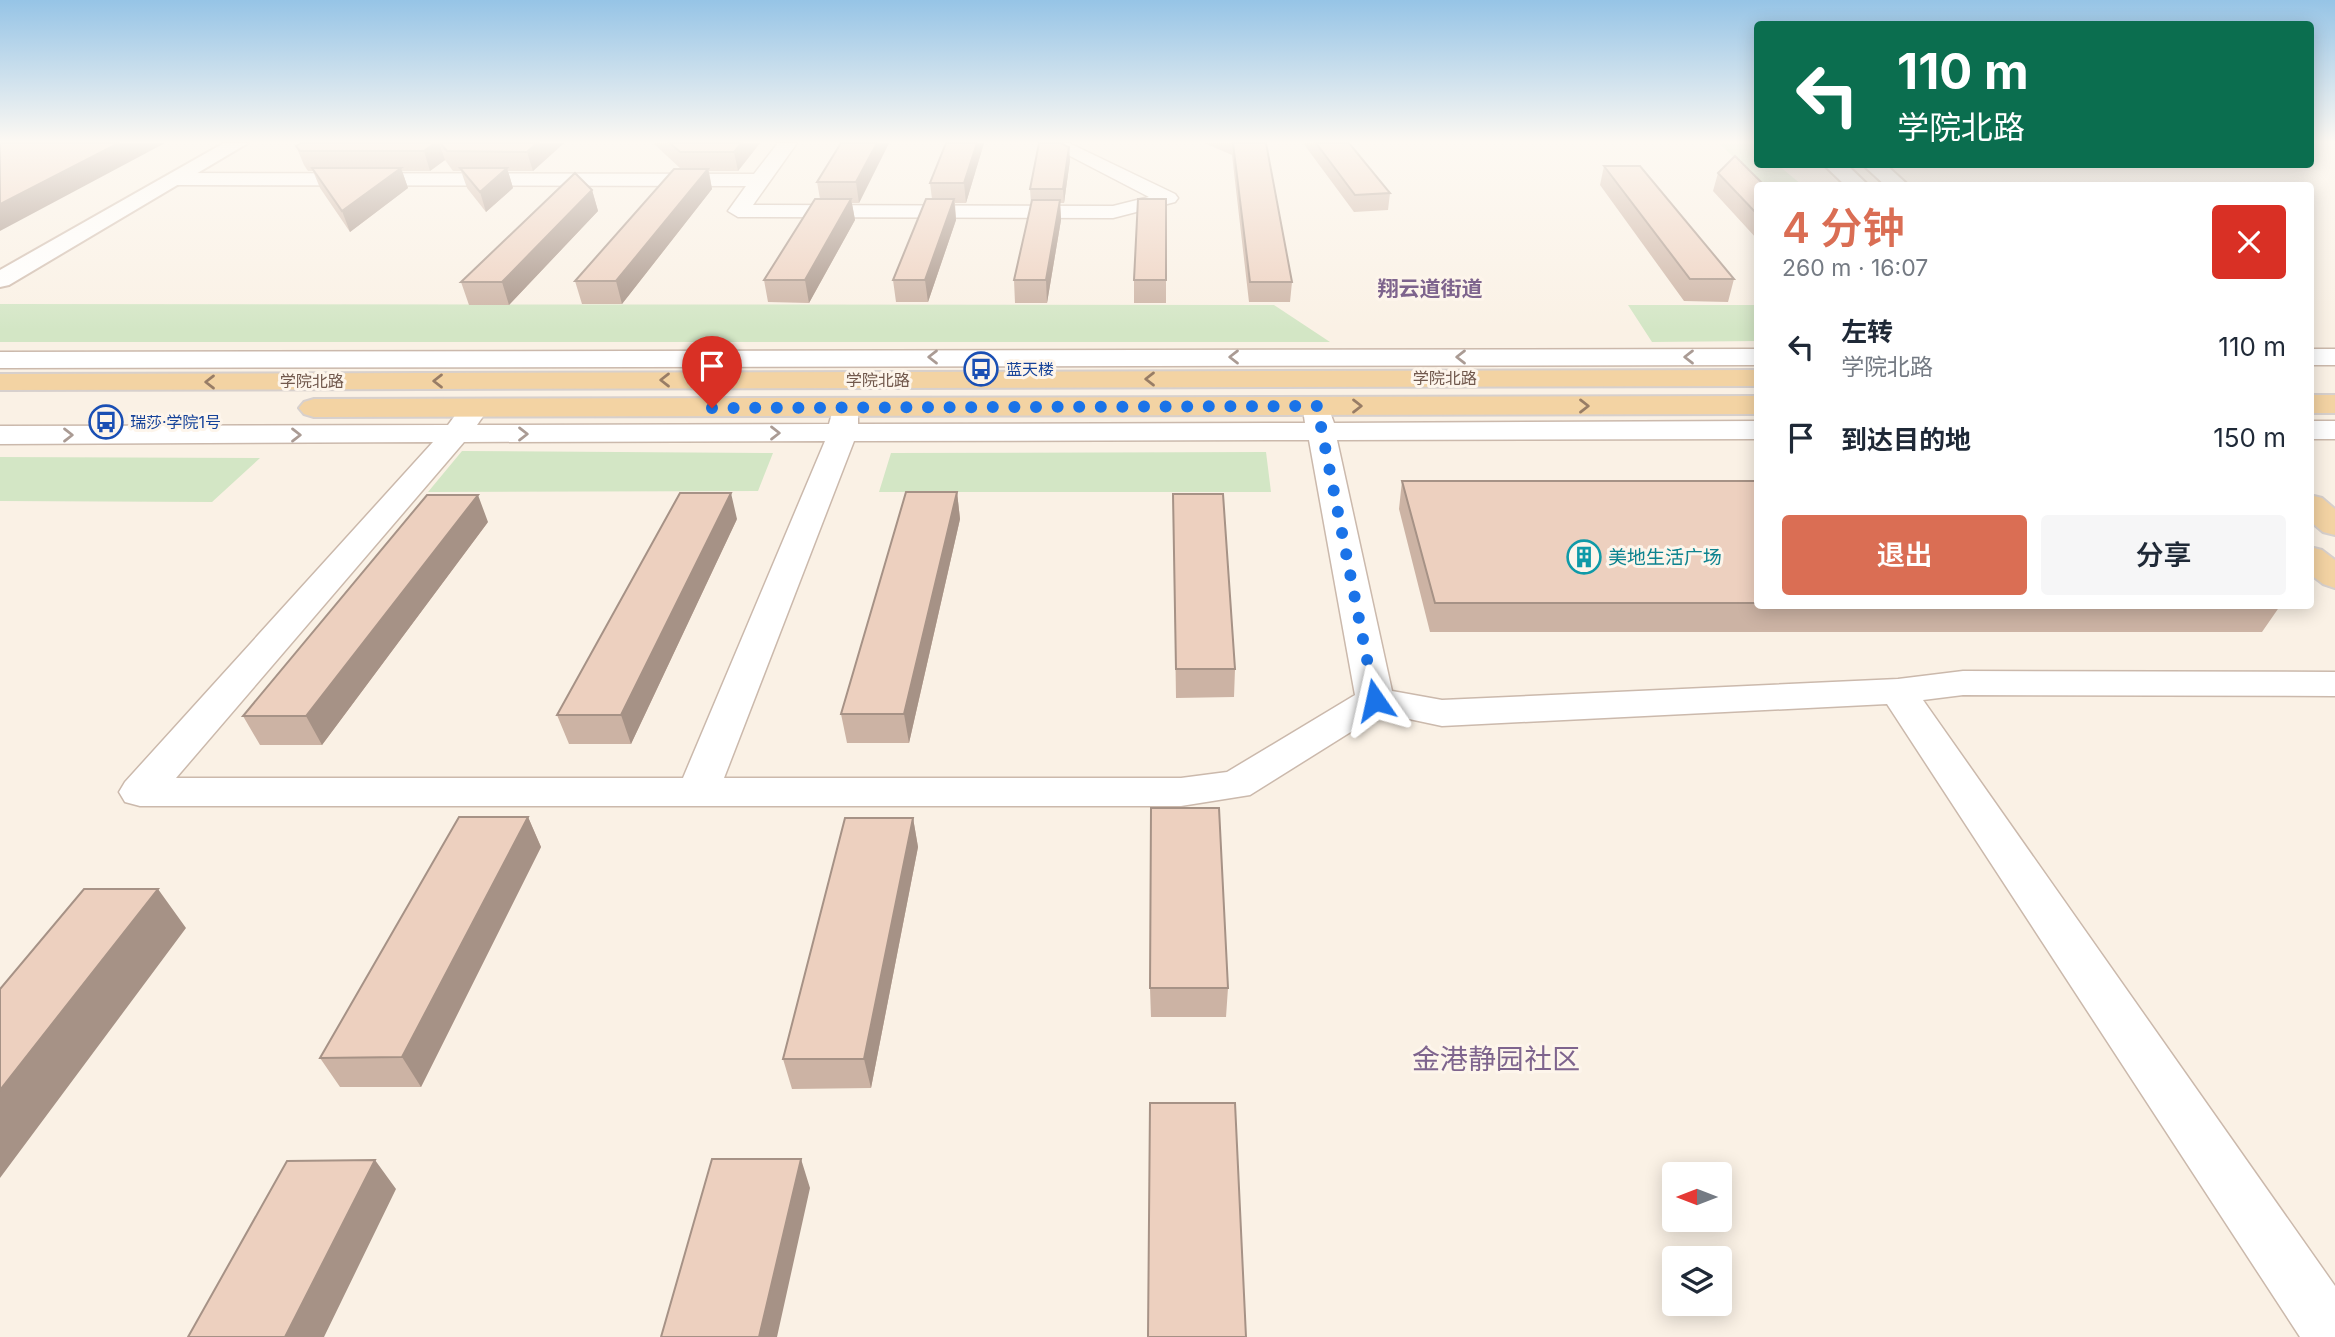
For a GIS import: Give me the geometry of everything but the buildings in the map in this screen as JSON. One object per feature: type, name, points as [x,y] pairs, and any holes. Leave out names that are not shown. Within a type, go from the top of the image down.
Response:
[{"type":"main road","points":[[0,259],[97,205]]},
{"type":"main road","points":[[0,280],[130,205]]},
{"type":"main road","points":[[844,420],[859,369]]},
{"type":"main road","name":"学院北路","points":[[0,382],[859,369],[1754,378]]},
{"type":"main road","points":[[2314,378],[2335,378]]},
{"type":"main road","points":[[2314,404],[2335,404]]},
{"type":"main road","name":"学院北路","points":[[0,408],[465,421],[1319,419],[1754,405]]},
{"type":"main road","points":[[2314,509],[2335,525]]},
{"type":"main road","points":[[2314,560],[2335,577]]},
{"type":"street","points":[[742,205],[738,211],[1113,212],[1139,205]]},
{"type":"street","points":[[0,360],[859,369],[1754,357]]},
{"type":"street","points":[[2314,357],[2335,357]]},
{"type":"street","points":[[1375,700],[1319,419],[1754,430]]},
{"type":"street","points":[[696,794],[844,420]]},
{"type":"street","points":[[0,435],[465,421]]},
{"type":"street","points":[[465,421],[140,792],[1181,792],[1236,785],[1375,700],[1442,713],[1898,691],[1963,683],[2335,684]]},
{"type":"street","points":[[2314,430],[2335,430]]},
{"type":"street","points":[[1898,691],[2334,1336]]},
{"type":"green space","points":[[0,304],[1274,305],[1330,342],[0,342]]},
{"type":"green space","points":[[1628,305],[1754,305],[1754,341],[1652,342]]},
{"type":"green space","points":[[462,451],[773,453],[758,491],[428,492]]},
{"type":"green space","points":[[1266,452],[1271,492],[879,492],[891,453]]},
{"type":"green space","points":[[0,457],[260,458],[212,502],[0,501]]},
{"type":"place","name":"蓝天楼","points":[[981,369]]},
{"type":"place","name":"瑞莎·学院1号","points":[[106,422]]},
{"type":"place","name":"美地生活广场","points":[[1584,557]]},
{"type":"district","name":"翔云道街道","points":[[1430,289]]},
{"type":"district","name":"金港静园社区","points":[[1496,1059]]},
{"type":"route","points":[[712,408],[1317,406],[1375,700]]}]
